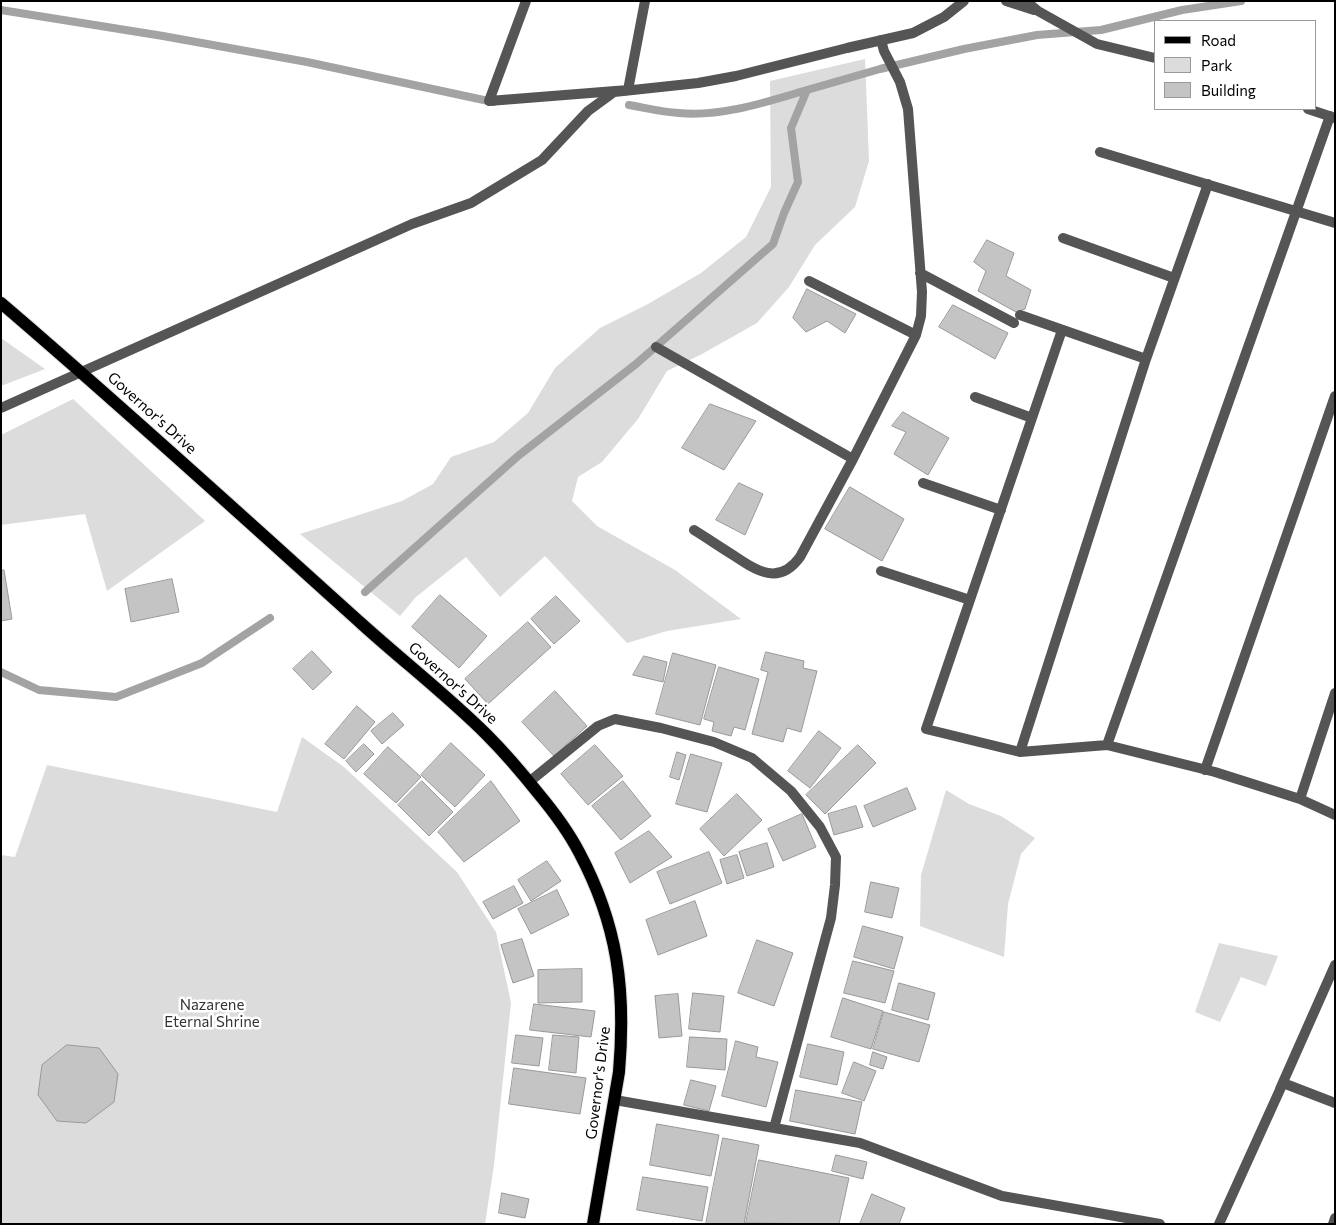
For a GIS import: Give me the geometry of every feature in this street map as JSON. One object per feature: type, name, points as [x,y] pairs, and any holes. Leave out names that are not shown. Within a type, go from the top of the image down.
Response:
[{"type":"main road","name":"Governor's Drive","points":[[1,303],[81,371],[487,735],[529,782],[578,849],[598,892],[611,931],[619,969],[622,1011],[621,1046],[615,1100],[593,1224]]},
{"type":"street","points":[[526,1],[489,101],[698,83],[736,76],[913,33],[944,17],[964,1]]},
{"type":"street","points":[[628,90],[645,1]]},
{"type":"street","points":[[1006,1],[1038,11]]},
{"type":"street","points":[[1026,1],[1038,11],[1097,44],[1154,58]]},
{"type":"street","points":[[694,530],[752,568],[769,573],[786,571],[793,566],[800,557],[852,459],[916,334],[921,316],[922,292],[908,109],[900,82],[884,51],[881,40]]},
{"type":"street","points":[[1,408],[403,228],[471,203],[542,160],[588,111],[602,100],[614,92],[628,90]]},
{"type":"street","points":[[1107,745],[1297,210],[1333,117],[1311,110]]},
{"type":"street","points":[[1100,152],[1335,223]]},
{"type":"street","points":[[1020,752],[1146,359],[1208,184]]},
{"type":"street","points":[[1063,238],[1174,278]]},
{"type":"street","points":[[920,273],[1017,319],[1062,330],[1146,359]]},
{"type":"street","points":[[809,282],[916,334]]},
{"type":"street","points":[[1062,330],[926,730],[1020,752],[1107,745],[1205,770],[1300,800],[1335,815]]},
{"type":"street","points":[[656,347],[852,459]]},
{"type":"street","points":[[1205,770],[1335,396]]},
{"type":"street","points":[[976,397],[1032,418]]},
{"type":"street","points":[[923,483],[1001,510]]},
{"type":"street","points":[[881,571],[970,600]]},
{"type":"street","points":[[1300,800],[1335,693]]},
{"type":"street","points":[[529,782],[598,726],[615,719],[661,728],[714,742],[752,758],[791,791],[820,827],[836,857],[831,918],[774,1128]]},
{"type":"street","points":[[1219,1224],[1335,965]]},
{"type":"street","points":[[1277,1097],[1283,1083],[1335,1103]]},
{"type":"street","points":[[615,1100],[860,1143],[1002,1196],[1160,1224]]},
{"type":"street","points":[[1332,1224],[1335,1218]]},
{"type":"green space","points":[[865,59],[869,161],[855,207],[815,245],[789,287],[757,323],[667,371],[638,419],[602,462],[578,477],[572,501],[597,526],[675,570],[741,619],[667,631],[627,643],[545,556],[500,597],[466,557],[416,597],[400,616],[300,534],[402,501],[433,484],[451,457],[494,442],[528,413],[555,368],[600,328],[648,304],[701,273],[746,237],[771,187],[770,81]]},
{"type":"green space","points":[[1,338],[45,369],[1,386]]},
{"type":"green space","points":[[73,399],[205,521],[107,591],[85,514],[1,525],[1,435]]},
{"type":"green space","name":"Nazarene Eternal Shrine","points":[[302,737],[344,767],[457,872],[496,932],[511,1003],[494,1165],[485,1224],[1,1224],[1,855],[15,857],[47,765],[277,812]]},
{"type":"green space","points":[[946,790],[969,804],[1001,816],[1035,838],[1021,854],[1008,904],[1004,957],[920,926],[921,875]]},
{"type":"green space","points":[[1219,943],[1278,956],[1266,986],[1241,977],[1220,1022],[1195,1012]]},
{"type":"building","points":[[987,240],[1014,253],[1006,276],[1031,290],[1025,309],[1016,312],[978,291],[986,271],[974,262]]},
{"type":"building","points":[[807,289],[856,314],[845,333],[827,321],[806,332],[793,318]]},
{"type":"building","points":[[953,305],[1008,333],[995,359],[939,327]]},
{"type":"building","points":[[710,404],[756,421],[724,470],[682,448]]},
{"type":"building","points":[[903,412],[949,438],[928,475],[894,454],[906,432],[892,426]]},
{"type":"building","points":[[739,483],[763,494],[745,535],[716,520]]},
{"type":"building","points":[[850,487],[904,519],[882,561],[825,529]]},
{"type":"building","points":[[1,570],[4,570],[12,619],[1,621]]},
{"type":"building","points":[[172,579],[179,612],[131,622],[125,589]]},
{"type":"building","points":[[440,595],[487,636],[459,668],[412,627]]},
{"type":"building","points":[[556,596],[580,621],[554,644],[531,619]]},
{"type":"building","points":[[528,622],[551,647],[488,704],[465,679]]},
{"type":"building","points":[[312,651],[332,672],[313,690],[293,669]]},
{"type":"building","points":[[766,652],[804,661],[803,668],[817,671],[801,732],[787,728],[783,742],[752,734],[768,672],[761,670]]},
{"type":"building","points":[[673,653],[716,665],[700,725],[656,714]]},
{"type":"building","points":[[644,656],[667,662],[663,682],[633,675]]},
{"type":"building","points":[[719,667],[759,679],[745,730],[734,727],[731,736],[712,731],[714,722],[704,719]]},
{"type":"building","points":[[555,691],[587,726],[554,756],[522,722]]},
{"type":"building","points":[[357,706],[375,722],[344,759],[325,744]]},
{"type":"building","points":[[393,713],[404,725],[382,744],[371,731]]},
{"type":"building","points":[[819,731],[841,748],[810,788],[788,771]]},
{"type":"building","points":[[451,743],[485,775],[455,807],[421,775]]},
{"type":"building","points":[[364,744],[374,754],[356,772],[346,761]]},
{"type":"building","points":[[595,745],[623,776],[588,805],[561,774]]},
{"type":"building","points":[[858,745],[876,763],[825,814],[806,795]]},
{"type":"building","points":[[388,747],[421,777],[396,803],[364,774]]},
{"type":"building","points":[[677,752],[686,755],[679,780],[670,777]]},
{"type":"building","points":[[691,754],[722,763],[707,812],[676,804]]},
{"type":"building","points":[[422,781],[453,812],[429,836],[398,805]]},
{"type":"building","points":[[491,781],[520,821],[464,862],[438,832]]},
{"type":"building","points":[[623,781],[651,816],[621,840],[592,806]]},
{"type":"building","points":[[907,788],[916,809],[873,827],[864,806]]},
{"type":"building","points":[[737,794],[762,820],[724,856],[700,829]]},
{"type":"building","points":[[856,806],[863,827],[834,835],[828,814]]},
{"type":"building","points":[[802,814],[816,847],[783,861],[768,829]]},
{"type":"building","points":[[649,831],[672,857],[630,883],[615,853]]},
{"type":"building","points":[[767,843],[774,867],[747,876],[739,852]]},
{"type":"building","points":[[709,852],[722,883],[670,904],[657,872]]},
{"type":"building","points":[[737,855],[744,878],[727,884],[720,860]]},
{"type":"building","points":[[547,861],[561,881],[531,901],[518,880]]},
{"type":"building","points":[[871,882],[899,888],[892,918],[865,912]]},
{"type":"building","points":[[514,886],[523,903],[493,919],[483,902]]},
{"type":"building","points":[[557,890],[569,915],[531,934],[518,909]]},
{"type":"building","points":[[695,901],[707,936],[658,955],[646,920]]},
{"type":"building","points":[[863,926],[903,937],[894,969],[854,957]]},
{"type":"building","points":[[522,939],[534,976],[513,983],[501,945]]},
{"type":"building","points":[[757,940],[793,953],[774,1006],[738,993]]},
{"type":"building","points":[[853,961],[894,971],[885,1003],[844,993]]},
{"type":"building","points":[[582,969],[582,1002],[538,1003],[538,970]]},
{"type":"building","points":[[899,983],[935,993],[928,1020],[892,1010]]},
{"type":"building","points":[[693,993],[724,996],[720,1032],[689,1029]]},
{"type":"building","points":[[678,994],[682,1036],[659,1038],[655,996]]},
{"type":"building","points":[[843,998],[883,1011],[871,1049],[831,1037]]},
{"type":"building","points":[[534,1004],[595,1011],[591,1037],[530,1030]]},
{"type":"building","points":[[884,1012],[930,1025],[919,1062],[873,1049]]},
{"type":"building","points":[[516,1035],[543,1038],[539,1066],[512,1063]]},
{"type":"building","points":[[553,1035],[579,1037],[576,1073],[549,1070]]},
{"type":"building","points":[[690,1037],[727,1039],[725,1070],[687,1067]]},
{"type":"building","points":[[736,1041],[758,1047],[756,1057],[778,1062],[766,1107],[722,1096]]},
{"type":"building","points":[[808,1044],[844,1052],[837,1085],[800,1077]]},
{"type":"building","points":[[67,1045],[99,1048],[118,1074],[114,1102],[86,1123],[57,1121],[38,1095],[42,1065]]},
{"type":"building","points":[[873,1052],[887,1057],[883,1069],[870,1065]]},
{"type":"building","points":[[854,1062],[876,1071],[864,1101],[842,1093]]},
{"type":"building","points":[[514,1068],[586,1078],[580,1114],[509,1104]]},
{"type":"building","points":[[691,1080],[716,1086],[709,1111],[684,1105]]},
{"type":"building","points":[[796,1090],[862,1102],[855,1134],[790,1121]]},
{"type":"building","points":[[657,1124],[719,1135],[711,1176],[650,1165]]},
{"type":"building","points":[[723,1138],[759,1145],[744,1224],[706,1224]]},
{"type":"building","points":[[836,1155],[867,1162],[863,1179],[832,1171]]},
{"type":"building","points":[[759,1160],[849,1178],[839,1224],[746,1223]]},
{"type":"building","points":[[643,1177],[708,1187],[702,1221],[637,1210]]},
{"type":"building","points":[[502,1193],[529,1199],[525,1218],[499,1213]]},
{"type":"building","points":[[872,1194],[905,1208],[899,1224],[860,1224]]},
{"type":"waterway","points":[[365,592],[518,456],[636,364],[773,244],[798,182],[791,128],[807,90],[880,69],[964,49],[1037,35],[1101,30],[1182,10],[1241,1]]},
{"type":"waterway","points":[[1,10],[163,36],[307,62],[493,102]]},
{"type":"waterway","points":[[629,105],[660,111],[695,114],[711,113],[728,111],[807,90]]},
{"type":"waterway","points":[[1,672],[39,690],[116,697],[202,663],[270,618]]}]
